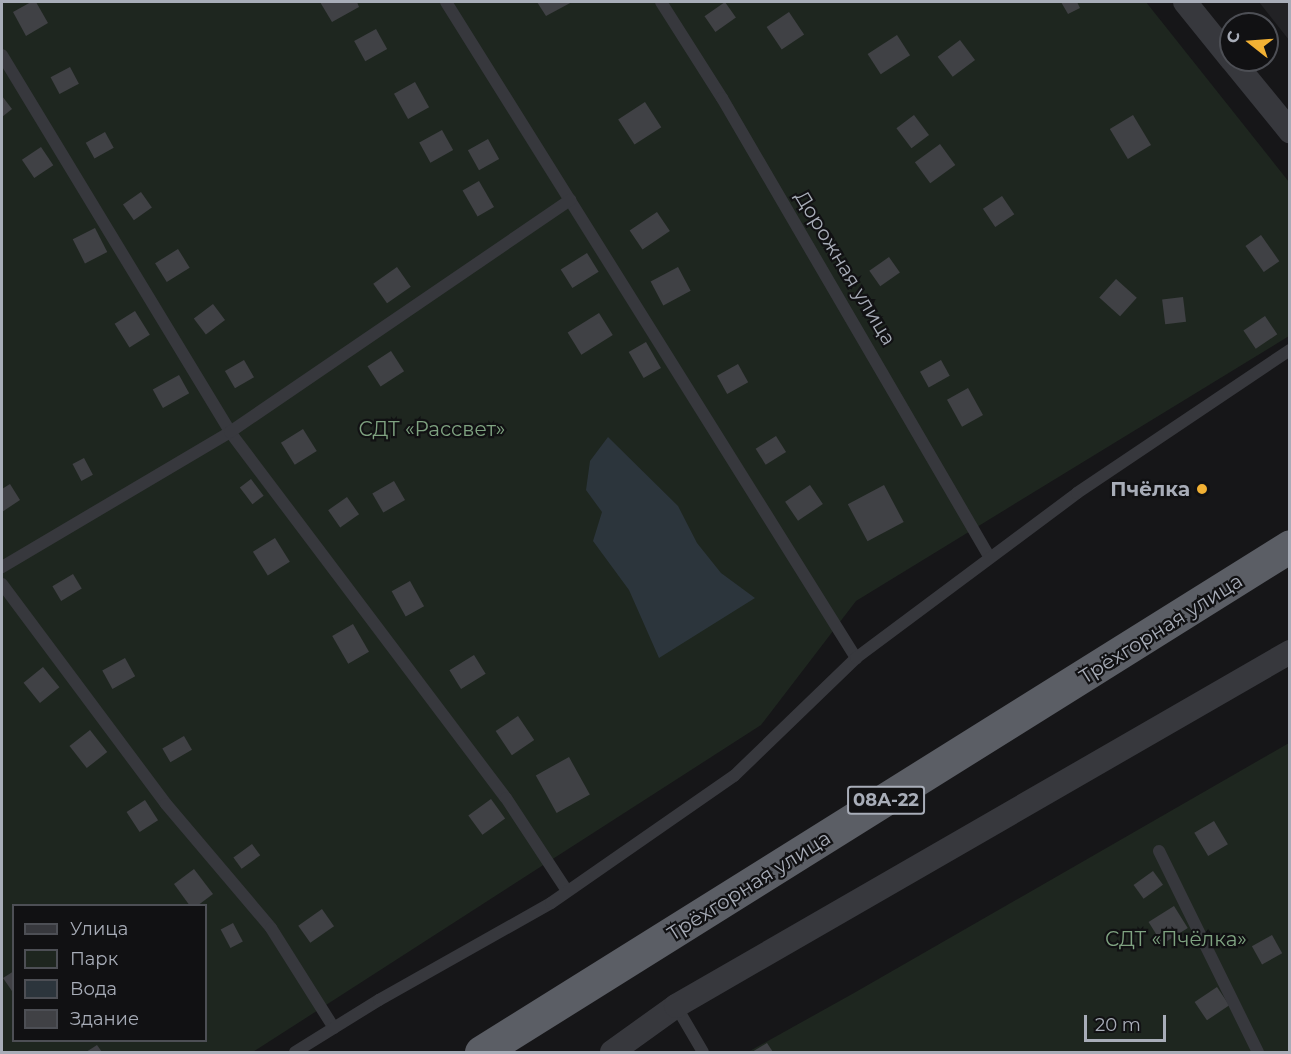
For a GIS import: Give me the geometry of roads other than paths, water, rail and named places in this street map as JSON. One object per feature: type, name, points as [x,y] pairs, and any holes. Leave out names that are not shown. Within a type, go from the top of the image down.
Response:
[{"type":"highway","name":"Трёхгорная улица","points":[[481,1053],[1290,546]]},
{"type":"street","points":[[1185,2],[1219,45]]},
{"type":"street","points":[[1241,72],[1290,131]]},
{"type":"street","points":[[612,1053],[676,1006],[1290,652]]},
{"type":"lane","points":[[446,2],[856,658]]},
{"type":"lane","name":"Дорожная улица","points":[[661,2],[746,138],[990,558]]},
{"type":"lane","points":[[2,55],[230,432],[506,798],[567,891]]},
{"type":"lane","points":[[2,567],[230,432],[570,200]]},
{"type":"lane","points":[[295,1053],[567,891],[734,776],[856,658],[1077,494],[1290,350]]},
{"type":"lane","points":[[2,584],[166,804],[271,928],[334,1028]]},
{"type":"lane","points":[[1159,851],[1258,1053]]},
{"type":"lane","points":[[676,1006],[703,1053]]},
{"type":"water","points":[[608,437],[678,506],[697,543],[721,573],[755,598],[659,658],[629,590],[593,541],[602,512],[586,490],[590,461]]},
{"type":"place","name":"Пчёлка","points":[[1202,489]]},
{"type":"park label","name":"СДТ «Рассвет»","points":[[432,429]]},
{"type":"park label","name":"СДТ «Пчёлка»","points":[[1176,939]]}]
